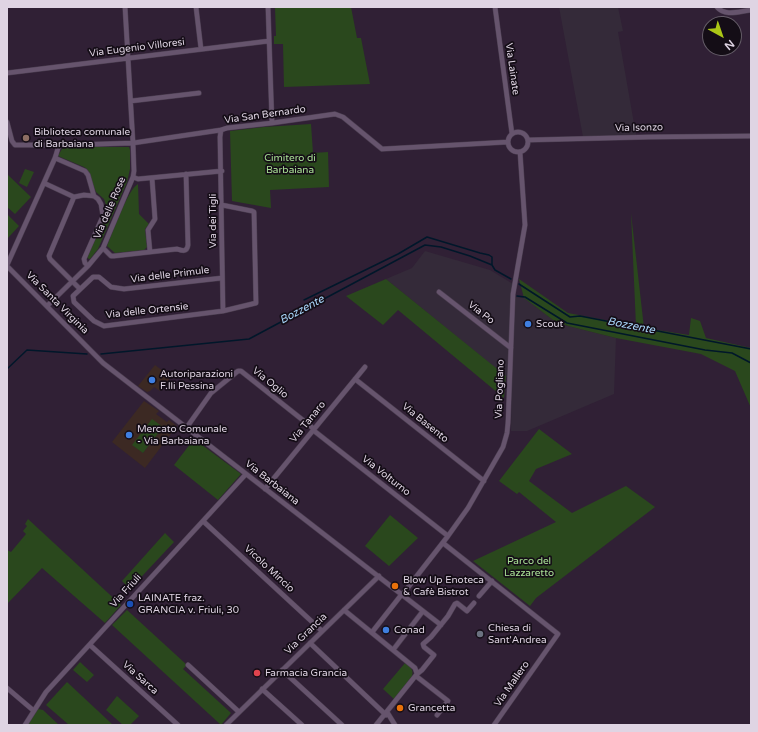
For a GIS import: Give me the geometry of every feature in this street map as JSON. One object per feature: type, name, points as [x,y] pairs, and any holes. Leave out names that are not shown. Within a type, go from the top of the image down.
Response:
[{"type":"street","name":"Via delle Rose","points":[[47,306],[88,266],[103,248],[133,177],[133,143],[125,7]]},
{"type":"street","points":[[196,7],[201,49]]},
{"type":"street","points":[[268,7],[272,123]]},
{"type":"street","name":"Via Lainate","points":[[495,7],[512,134]]},
{"type":"street","points":[[717,7],[726,13],[751,10]]},
{"type":"street","name":"Via Eugenio Villoresi","points":[[7,73],[269,41]]},
{"type":"street","points":[[131,101],[199,93]]},
{"type":"street","name":"Via San Bernardo","points":[[7,122],[13,144],[15,145],[133,143],[227,128],[335,114],[339,115],[382,149],[508,142]]},
{"type":"street","name":"Via dei Tigli","points":[[221,130],[223,311]]},
{"type":"street","points":[[516,132],[524,133],[528,140],[527,148],[520,152],[512,151],[509,148],[509,137],[516,132]]},
{"type":"street","name":"Via Isonzo","points":[[528,140],[751,136]]},
{"type":"street","points":[[7,266],[55,158],[59,145]]},
{"type":"street","name":"Via Pogliano","points":[[373,633],[373,631],[460,520],[503,447],[507,433],[513,294],[525,226],[520,152]]},
{"type":"street","points":[[55,158],[85,171],[88,175],[94,196],[101,204],[103,216],[84,259],[88,266]]},
{"type":"street","points":[[133,177],[138,179],[222,171]]},
{"type":"street","points":[[103,248],[111,256],[177,249],[185,251],[188,245],[186,174]]},
{"type":"street","points":[[150,252],[148,230],[155,219],[152,178]]},
{"type":"street","points":[[44,183],[74,197],[84,195],[94,196]]},
{"type":"street","points":[[74,197],[49,256],[50,260],[80,289]]},
{"type":"street","points":[[222,205],[252,210],[254,212],[257,301],[254,304],[223,311]]},
{"type":"street","name":"Via Santa Virginia","points":[[7,266],[94,354]]},
{"type":"street","name":"Via delle Primule","points":[[80,289],[91,278],[96,276],[111,287],[124,289],[222,278]]},
{"type":"street","name":"Via delle Ortensie","points":[[80,289],[73,296],[74,302],[94,321],[104,326],[223,311]]},
{"type":"street","name":"Via Po","points":[[439,292],[511,348]]},
{"type":"street","name":"Via Barbaiana","points":[[94,354],[103,363],[379,576],[440,625]]},
{"type":"street","name":"Via Tanaro","points":[[265,489],[365,366]]},
{"type":"street","name":"Via Oglio","points":[[186,427],[211,393],[238,371],[241,371],[313,430]]},
{"type":"street","name":"Via Basento","points":[[355,379],[484,481]]},
{"type":"street","name":"Via Volturno","points":[[313,430],[448,536]]},
{"type":"street","name":"Via Friuli","points":[[25,725],[46,692],[246,474]]},
{"type":"street","name":"Vicolo Mincio","points":[[203,521],[322,632]]},
{"type":"street","points":[[443,543],[492,581],[479,596]]},
{"type":"street","name":"Via Grancia","points":[[227,724],[379,576]]},
{"type":"street","name":"Via Mallero","points":[[492,581],[558,634],[494,725]]},
{"type":"street","points":[[376,725],[434,655],[424,647],[423,644],[431,637],[456,603],[467,611],[474,603]]},
{"type":"street","points":[[344,610],[415,668],[416,675],[448,701],[437,715]]},
{"type":"street","points":[[393,650],[423,611]]},
{"type":"street","points":[[310,643],[386,714],[395,725]]},
{"type":"street","name":"Via Sarca","points":[[90,645],[178,725]]},
{"type":"street","points":[[188,665],[239,712]]},
{"type":"street","points":[[282,670],[342,725]]},
{"type":"street","points":[[7,688],[34,711]]},
{"type":"street","points":[[262,689],[302,725]]},
{"type":"shaded area","points":[[559,7],[618,7],[623,31],[618,32],[636,135],[583,137]]},
{"type":"shaded area","points":[[425,251],[490,270],[513,284],[509,379],[386,279],[412,268]]},
{"type":"shaded area","points":[[515,297],[524,298],[553,320],[568,326],[616,338],[614,394],[527,431],[511,431],[512,349]]},
{"type":"shaded area","points":[[155,365],[171,377],[160,391],[154,387],[147,392],[138,386]]},
{"type":"shaded area","name":"Mercato Comunale - Via Barbaiana","points":[[144,401],[159,411],[156,414],[167,422],[169,420],[177,426],[145,468],[112,442]],"holes":[[[163,427],[143,453],[133,445]]]},
{"type":"green space","points":[[275,7],[351,7],[357,38],[361,38],[370,84],[284,87],[283,44],[274,44],[274,36],[276,36]]},
{"type":"green space","name":"Cimitero di Barbaiana","points":[[311,124],[313,153],[328,152],[329,187],[270,190],[271,208],[232,201],[230,131]]},
{"type":"green space","points":[[63,147],[129,147],[130,150],[130,169],[127,182],[98,249],[90,259],[87,258],[106,215],[107,208],[104,199],[96,192],[87,169],[58,156]]},
{"type":"green space","points":[[25,169],[34,172],[27,187],[19,183]]},
{"type":"green space","points":[[7,174],[31,197],[15,214],[7,207]]},
{"type":"green space","points":[[138,184],[139,214],[149,224],[145,229],[147,247],[144,250],[115,253],[107,246],[125,203]]},
{"type":"green space","points":[[631,213],[644,328],[689,335],[691,318],[700,321],[706,338],[751,348],[751,408],[735,371],[701,354],[616,338],[568,326],[553,320],[524,298],[519,279],[568,313],[636,326]]},
{"type":"green space","points":[[7,214],[19,226],[7,239]]},
{"type":"green space","points":[[386,279],[506,376],[504,398],[398,310],[383,325],[346,296]]},
{"type":"green space","points":[[152,419],[163,427],[143,453],[132,445]]},
{"type":"green space","name":"Parco del Lazzaretto","points":[[539,429],[572,454],[536,469],[529,481],[572,513],[626,486],[655,507],[536,598],[530,606],[473,561],[556,522],[519,492],[517,494],[499,481]]},
{"type":"green space","points":[[194,439],[241,474],[218,500],[174,465]]},
{"type":"green space","points":[[390,515],[418,538],[389,566],[365,546]]},
{"type":"green space","points":[[28,519],[121,605],[105,623],[42,568],[7,604],[7,550],[11,552],[26,534],[23,531],[27,526],[25,524]]},
{"type":"green space","points":[[165,533],[174,542],[130,589],[122,581]]},
{"type":"green space","points":[[127,610],[187,665],[183,669],[231,713],[221,725],[112,625]]},
{"type":"green space","points":[[80,662],[94,675],[87,682],[73,670]]},
{"type":"green space","points":[[405,663],[412,670],[412,676],[394,699],[383,689]]},
{"type":"green space","points":[[67,682],[112,724],[69,725],[46,705]]},
{"type":"green space","points":[[117,696],[139,716],[130,725],[123,725],[106,710]]},
{"type":"green space","points":[[38,709],[43,710],[59,725],[28,725]]},
{"type":"waterway","name":"Bozzente","points":[[304,300],[398,254],[427,237],[489,255],[492,257],[492,265]]},
{"type":"waterway","name":"Bozzente","points":[[101,354],[249,339],[425,245],[441,247],[470,256],[492,265],[495,270],[511,279]]},
{"type":"waterway","name":"Bozzente","points":[[519,284],[570,317],[580,316],[751,349]]},
{"type":"waterway","points":[[517,296],[525,297],[567,323],[705,350],[732,353],[751,363]]},
{"type":"waterway","name":"Bozzente","points":[[7,369],[27,350],[87,354]]},
{"type":"place","name":"Biblioteca comunale di Barbaiana","points":[[26,138]]},
{"type":"place","name":"Scout","points":[[528,324]]},
{"type":"place","name":"Autoriparazioni F.lli Pessina","points":[[152,380]]},
{"type":"place","name":"Mercato Comunale - Via Barbaiana","points":[[129,435]]},
{"type":"place","name":"Blow Up Enoteca & Cafè Bistrot","points":[[395,586]]},
{"type":"place","name":"LAINATE fraz. GRANCIA v. Friuli, 30","points":[[130,604]]},
{"type":"place","name":"Conad","points":[[386,630]]},
{"type":"place","name":"Chiesa di Sant'Andrea","points":[[480,634]]},
{"type":"place","name":"Farmacia Grancia","points":[[257,673]]},
{"type":"place","name":"Grancetta","points":[[400,708]]}]
